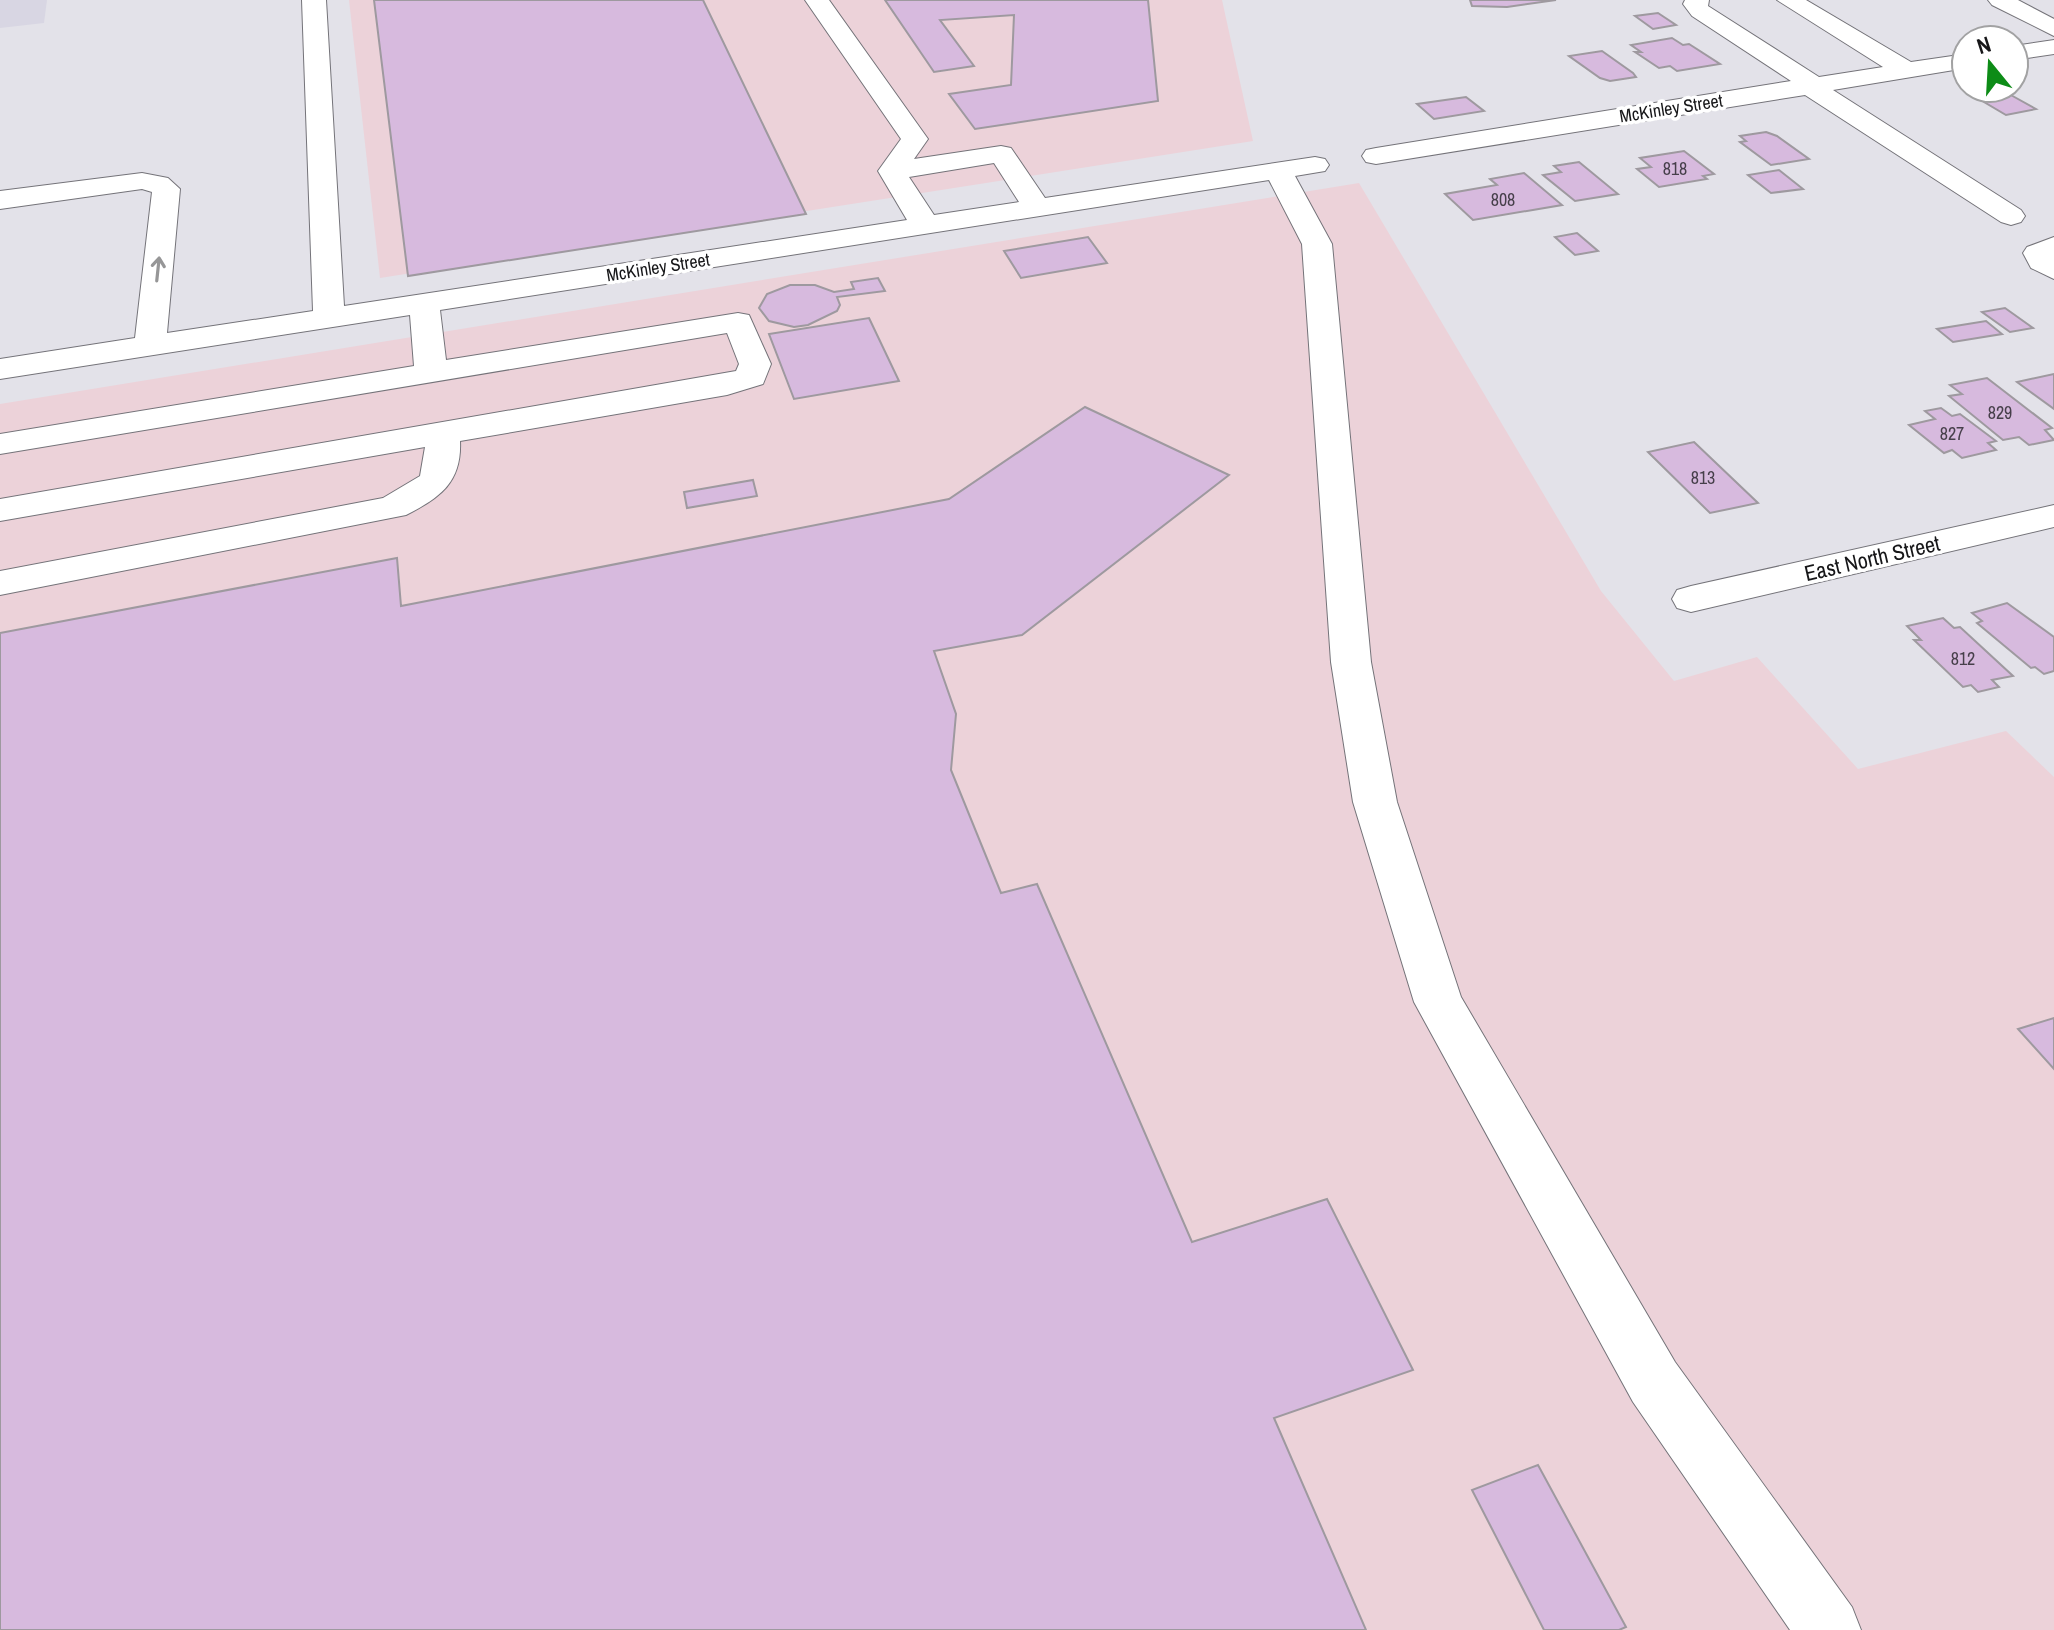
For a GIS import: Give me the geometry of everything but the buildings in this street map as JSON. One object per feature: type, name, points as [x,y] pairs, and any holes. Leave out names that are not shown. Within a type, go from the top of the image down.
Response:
[{"type":"street","points":[[314,0],[329,319]]},
{"type":"street","points":[[817,0],[915,139],[892,171]]},
{"type":"street","points":[[1697,0],[1695,4],[1700,11],[2011,216]]},
{"type":"street","points":[[1789,0],[1906,70]]},
{"type":"street","points":[[2000,0],[2054,29]]},
{"type":"street","points":[[2030,51],[2054,47]]},
{"type":"street","name":"McKinley Street","points":[[1376,156],[1950,63]]},
{"type":"street","points":[[892,171],[1001,154],[1037,208]]},
{"type":"street","name":"McKinley Street","points":[[0,369],[424,303],[721,277],[925,225],[1296,168],[1317,244],[1351,662],[1375,802],[1438,1002],[1654,1382],[1829,1630]]},
{"type":"street","points":[[892,171],[925,225]]},
{"type":"street","points":[[0,200],[142,181],[166,189],[150,346]]},
{"type":"street","points":[[2054,246],[2038,253],[2042,262],[2054,270]]},
{"type":"street","points":[[0,510],[727,385],[751,377],[755,364],[721,277]]},
{"type":"street","points":[[424,303],[431,374]]},
{"type":"street","points":[[0,444],[738,322]]},
{"type":"street","points":[[0,583],[393,507],[419,495],[440,478],[445,461],[442,434]]},
{"type":"street","name":"East North Street","points":[[1691,599],[2054,516]]},
{"type":"shaded area","points":[[0,0],[47,0],[44,23],[0,28]]},
{"type":"shaded area","points":[[349,0],[1222,0],[1253,141],[380,278]]},
{"type":"shaded area","points":[[1359,183],[1601,591],[1674,681],[1757,657],[1858,769],[2006,731],[2054,777],[2054,1630],[0,1630],[0,404]]}]
